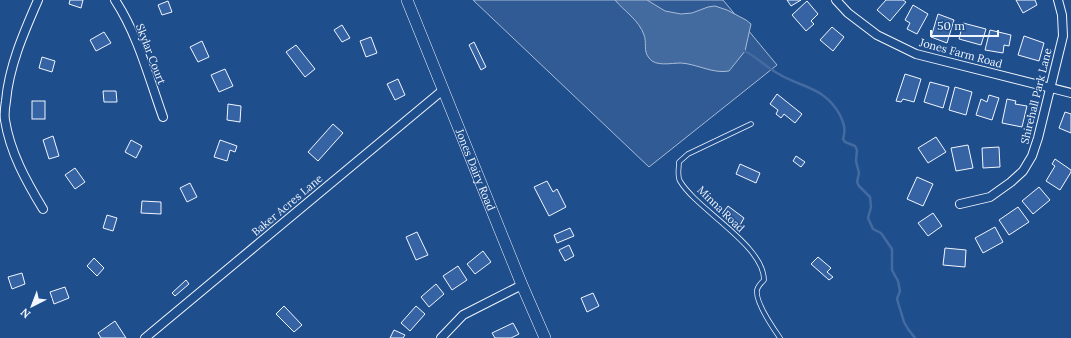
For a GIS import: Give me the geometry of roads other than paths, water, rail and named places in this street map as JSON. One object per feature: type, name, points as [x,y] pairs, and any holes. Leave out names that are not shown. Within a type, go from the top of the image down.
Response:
[{"type":"street","points":[[38,0],[13,62],[2,119],[12,149],[24,177],[43,209]]},
{"type":"street","name":"Skylar Court","points":[[115,0],[124,15],[140,52],[163,117]]},
{"type":"street","name":"Jones Dairy Road","points":[[407,0],[522,285],[546,338]]},
{"type":"street","name":"Jones Farm Road","points":[[836,0],[848,13],[877,35],[916,54],[1071,92]]},
{"type":"street","name":"Shirehall Park Lane","points":[[960,204],[990,197],[1011,182],[1023,170],[1032,156],[1063,36],[1062,15],[1058,0]]},
{"type":"street","name":"Baker Acres Lane","points":[[144,338],[443,90]]},
{"type":"street","points":[[441,338],[463,315],[522,285]]},
{"type":"lane","name":"Minna Road","points":[[750,124],[688,154],[679,162],[679,179],[693,197],[725,225],[749,249],[760,263],[764,273],[764,280],[757,290],[759,300],[769,324],[780,338]]},
{"type":"waterway","points":[[743,50],[777,73],[812,89],[827,98],[834,105],[840,115],[844,127],[843,139],[845,142],[855,146],[857,150],[856,161],[859,173],[857,182],[870,197],[871,207],[868,218],[873,229],[881,233],[892,249],[892,270],[898,281],[900,291],[897,299],[904,322],[915,338]]}]
